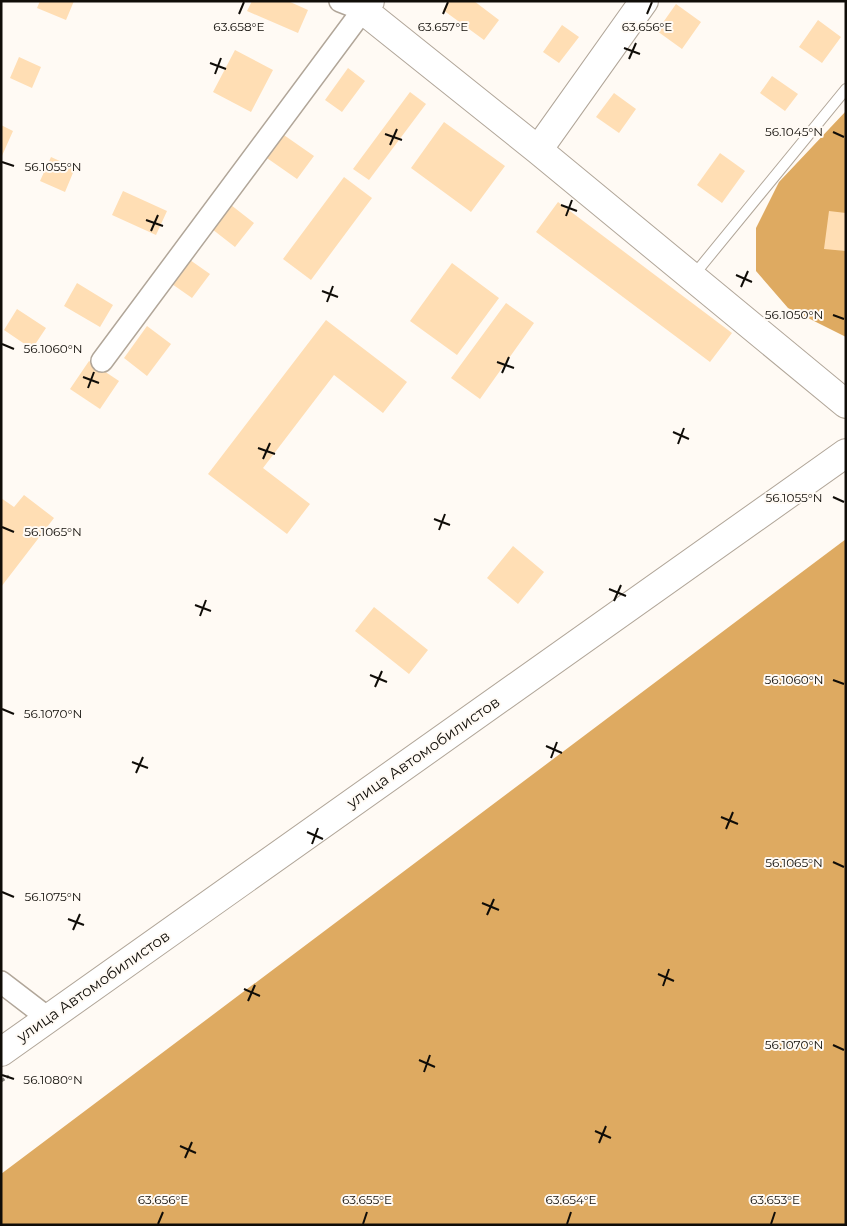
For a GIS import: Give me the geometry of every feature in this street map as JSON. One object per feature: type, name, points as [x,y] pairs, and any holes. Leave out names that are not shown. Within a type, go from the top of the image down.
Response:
[{"type":"main road","points":[[538,150],[644,1]]},
{"type":"main road","points":[[358,4],[846,404]]},
{"type":"main road","name":"улица Автомобилистов","points":[[1,1052],[846,453]]},
{"type":"street","points":[[102,361],[358,4]]},
{"type":"street","points":[[1,982],[48,1018]]},
{"type":"lane","points":[[692,277],[846,89]]},
{"type":"shaded area","points":[[846,111],[846,337],[788,308],[756,271],[756,228],[779,182]]},
{"type":"shaded area","points":[[846,539],[846,1225],[1,1225],[1,1174]]},
{"type":"building","points":[[40,1],[74,1],[66,20],[37,8]]},
{"type":"building","points":[[252,1],[288,1],[308,10],[298,33],[247,11]]},
{"type":"building","points":[[449,1],[474,1],[499,20],[484,40],[443,10]]},
{"type":"building","points":[[676,4],[701,22],[682,49],[657,31]]},
{"type":"building","points":[[818,20],[841,37],[822,63],[799,47]]},
{"type":"building","points":[[562,25],[579,37],[559,63],[543,52]]},
{"type":"building","points":[[235,50],[273,70],[251,112],[213,92]]},
{"type":"building","points":[[19,57],[41,67],[32,88],[10,78]]},
{"type":"building","points":[[348,68],[365,81],[342,112],[325,100]]},
{"type":"building","points":[[772,76],[798,94],[785,111],[760,93]]},
{"type":"building","points":[[410,92],[426,104],[369,180],[353,169]]},
{"type":"building","points":[[614,93],[636,109],[619,133],[596,117]]},
{"type":"building","points":[[444,122],[505,166],[471,212],[411,168]]},
{"type":"building","points":[[1,125],[13,131],[1,158]]},
{"type":"building","points":[[281,133],[314,156],[297,179],[264,156]]},
{"type":"building","points":[[720,153],[745,171],[722,203],[697,185]]},
{"type":"building","points":[[51,157],[75,168],[65,192],[40,181]]},
{"type":"building","points":[[344,177],[372,198],[311,280],[283,259]]},
{"type":"building","points":[[123,191],[167,211],[156,235],[112,215]]},
{"type":"building","points":[[558,202],[732,333],[710,362],[536,232]]},
{"type":"building","points":[[231,205],[254,223],[235,247],[212,229]]},
{"type":"building","points":[[829,211],[846,213],[846,251],[824,249]]},
{"type":"building","points":[[190,260],[210,274],[192,298],[172,284]]},
{"type":"building","points":[[452,263],[499,298],[457,355],[410,321]]},
{"type":"building","points":[[77,283],[113,305],[100,327],[64,306]]},
{"type":"building","points":[[506,303],[534,323],[480,399],[451,378]]},
{"type":"building","points":[[17,309],[46,328],[32,349],[4,330]]},
{"type":"building","points":[[326,320],[407,382],[383,413],[334,375],[263,468],[310,504],[287,534],[208,474]]},
{"type":"building","points":[[147,326],[171,344],[147,376],[124,358]]},
{"type":"building","points":[[89,361],[119,381],[100,409],[70,389]]},
{"type":"building","points":[[24,495],[54,518],[1,587],[1,498],[14,507]]},
{"type":"building","points":[[513,546],[544,572],[518,604],[487,578]]},
{"type":"building","points":[[374,607],[428,650],[409,674],[355,631]]}]
